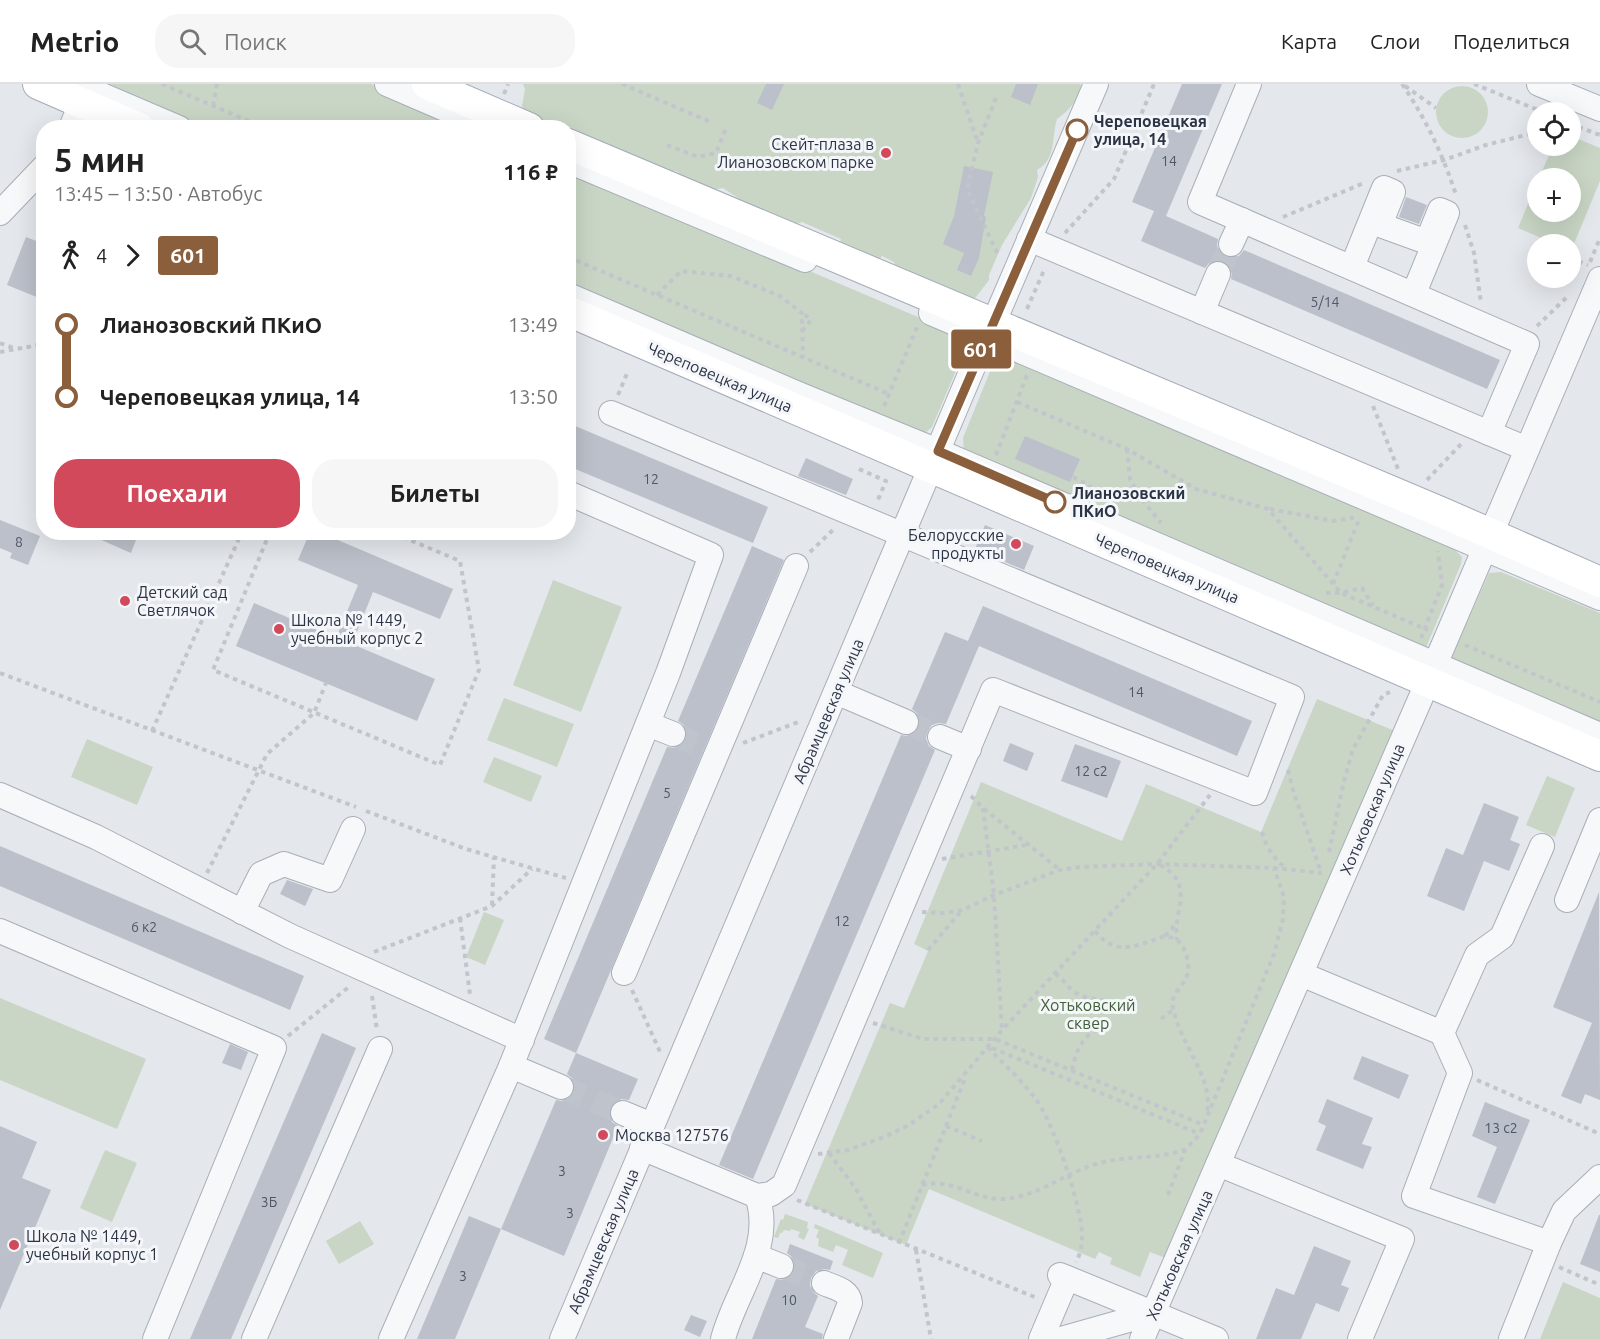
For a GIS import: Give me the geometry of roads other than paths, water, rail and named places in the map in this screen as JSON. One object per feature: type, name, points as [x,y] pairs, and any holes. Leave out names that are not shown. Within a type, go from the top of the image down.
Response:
[{"type":"main road","points":[[38,84],[76,105],[117,120]]},
{"type":"main road","points":[[427,84],[510,120]]},
{"type":"main road","points":[[576,148],[990,330],[1487,541],[1600,582]]},
{"type":"main road","name":"Череповецкая улица","points":[[576,315],[935,459],[1431,673],[1600,756]]},
{"type":"street","points":[[387,84],[470,120]]},
{"type":"street","name":"Абрамцевская улица","points":[[561,1339],[1096,84]]},
{"type":"street","points":[[1249,84],[1200,202],[1527,344],[1482,430]]},
{"type":"street","points":[[1539,84],[1600,109]]},
{"type":"street","points":[[76,105],[143,120]]},
{"type":"street","points":[[576,164],[990,330]]},
{"type":"street","points":[[0,213],[36,175]]},
{"type":"street","points":[[1352,267],[1384,188],[1393,192],[1380,225],[1427,242],[1440,210],[1447,213],[1414,293]]},
{"type":"street","points":[[1231,244],[1251,224]]},
{"type":"street","points":[[1029,239],[1527,449]]},
{"type":"street","name":"Хотьковская улица","points":[[1142,1339],[1431,673],[1436,633],[1487,541],[1527,449],[1589,329],[1594,272]]},
{"type":"street","points":[[1202,312],[1218,274]]},
{"type":"street","name":"Череповецкая улица","points":[[576,298],[796,393],[935,459]]},
{"type":"street","points":[[611,412],[1292,697],[1255,793],[993,690],[784,1185],[771,1194],[757,1197],[642,1148]]},
{"type":"street","points":[[390,1339],[512,1066],[648,724],[711,555],[576,496]]},
{"type":"street","points":[[1487,541],[1600,598]]},
{"type":"street","points":[[624,973],[711,750],[795,566]]},
{"type":"street","name":"Череповецкая улица","points":[[1431,673],[1600,735]]},
{"type":"street","points":[[832,702],[906,722]]},
{"type":"street","points":[[648,724],[673,734]]},
{"type":"street","points":[[940,737],[969,749]]},
{"type":"street","points":[[0,795],[96,837],[290,936],[368,963],[473,1018],[522,1040]]},
{"type":"street","points":[[1567,900],[1600,820]]},
{"type":"street","points":[[242,912],[261,874],[284,864],[330,880],[353,829]]},
{"type":"street","points":[[1442,1033],[1477,955],[1502,937],[1542,846]]},
{"type":"street","points":[[0,931],[274,1048],[155,1339]]},
{"type":"street","points":[[1301,974],[1442,1033],[1460,1073],[1414,1196],[1545,1251]]},
{"type":"street","points":[[254,1339],[380,1050]]},
{"type":"street","points":[[512,1066],[561,1087]]},
{"type":"street","points":[[623,1113],[652,1125]]},
{"type":"street","points":[[1218,1164],[1402,1239],[1360,1339]]},
{"type":"street","points":[[1511,1339],[1545,1251],[1564,1211],[1600,1177]]},
{"type":"street","points":[[723,1339],[756,1256],[762,1221],[757,1197]]},
{"type":"street","points":[[756,1256],[781,1266]]},
{"type":"street","points":[[1041,1339],[1055,1306],[1063,1277],[1216,1339]]},
{"type":"street","points":[[824,1283],[845,1292],[850,1298],[836,1339]]},
{"type":"street","points":[[1061,1339],[1153,1313]]},
{"type":"tunnel","points":[[1218,274],[1231,244]]},
{"type":"tunnel","points":[[906,722],[940,737]]},
{"type":"tunnel","points":[[673,734],[705,747]]},
{"type":"tunnel","points":[[561,1087],[623,1113]]},
{"type":"tunnel","points":[[781,1266],[824,1283]]},
{"type":"place","name":"Череповецкая улица, 14","points":[[1077,130]]},
{"type":"place","name":"Скейт-плаза в Лианозовском парке","points":[[886,153]]},
{"type":"place","name":"Лианозовский ПКиО","points":[[1055,502]]},
{"type":"place","name":"Белорусские продукты","points":[[1016,544]]},
{"type":"place","name":"Детский сад Светлячок","points":[[125,601]]},
{"type":"place","name":"Школа № 1449, учебный корпус 2","points":[[279,629]]},
{"type":"place","name":"Москва 127576","points":[[603,1135]]},
{"type":"place","name":"Школа № 1449, учебный корпус 1","points":[[14,1245]]},
{"type":"park label","name":"Хотьковский сквер","points":[[1088,1014]]}]
